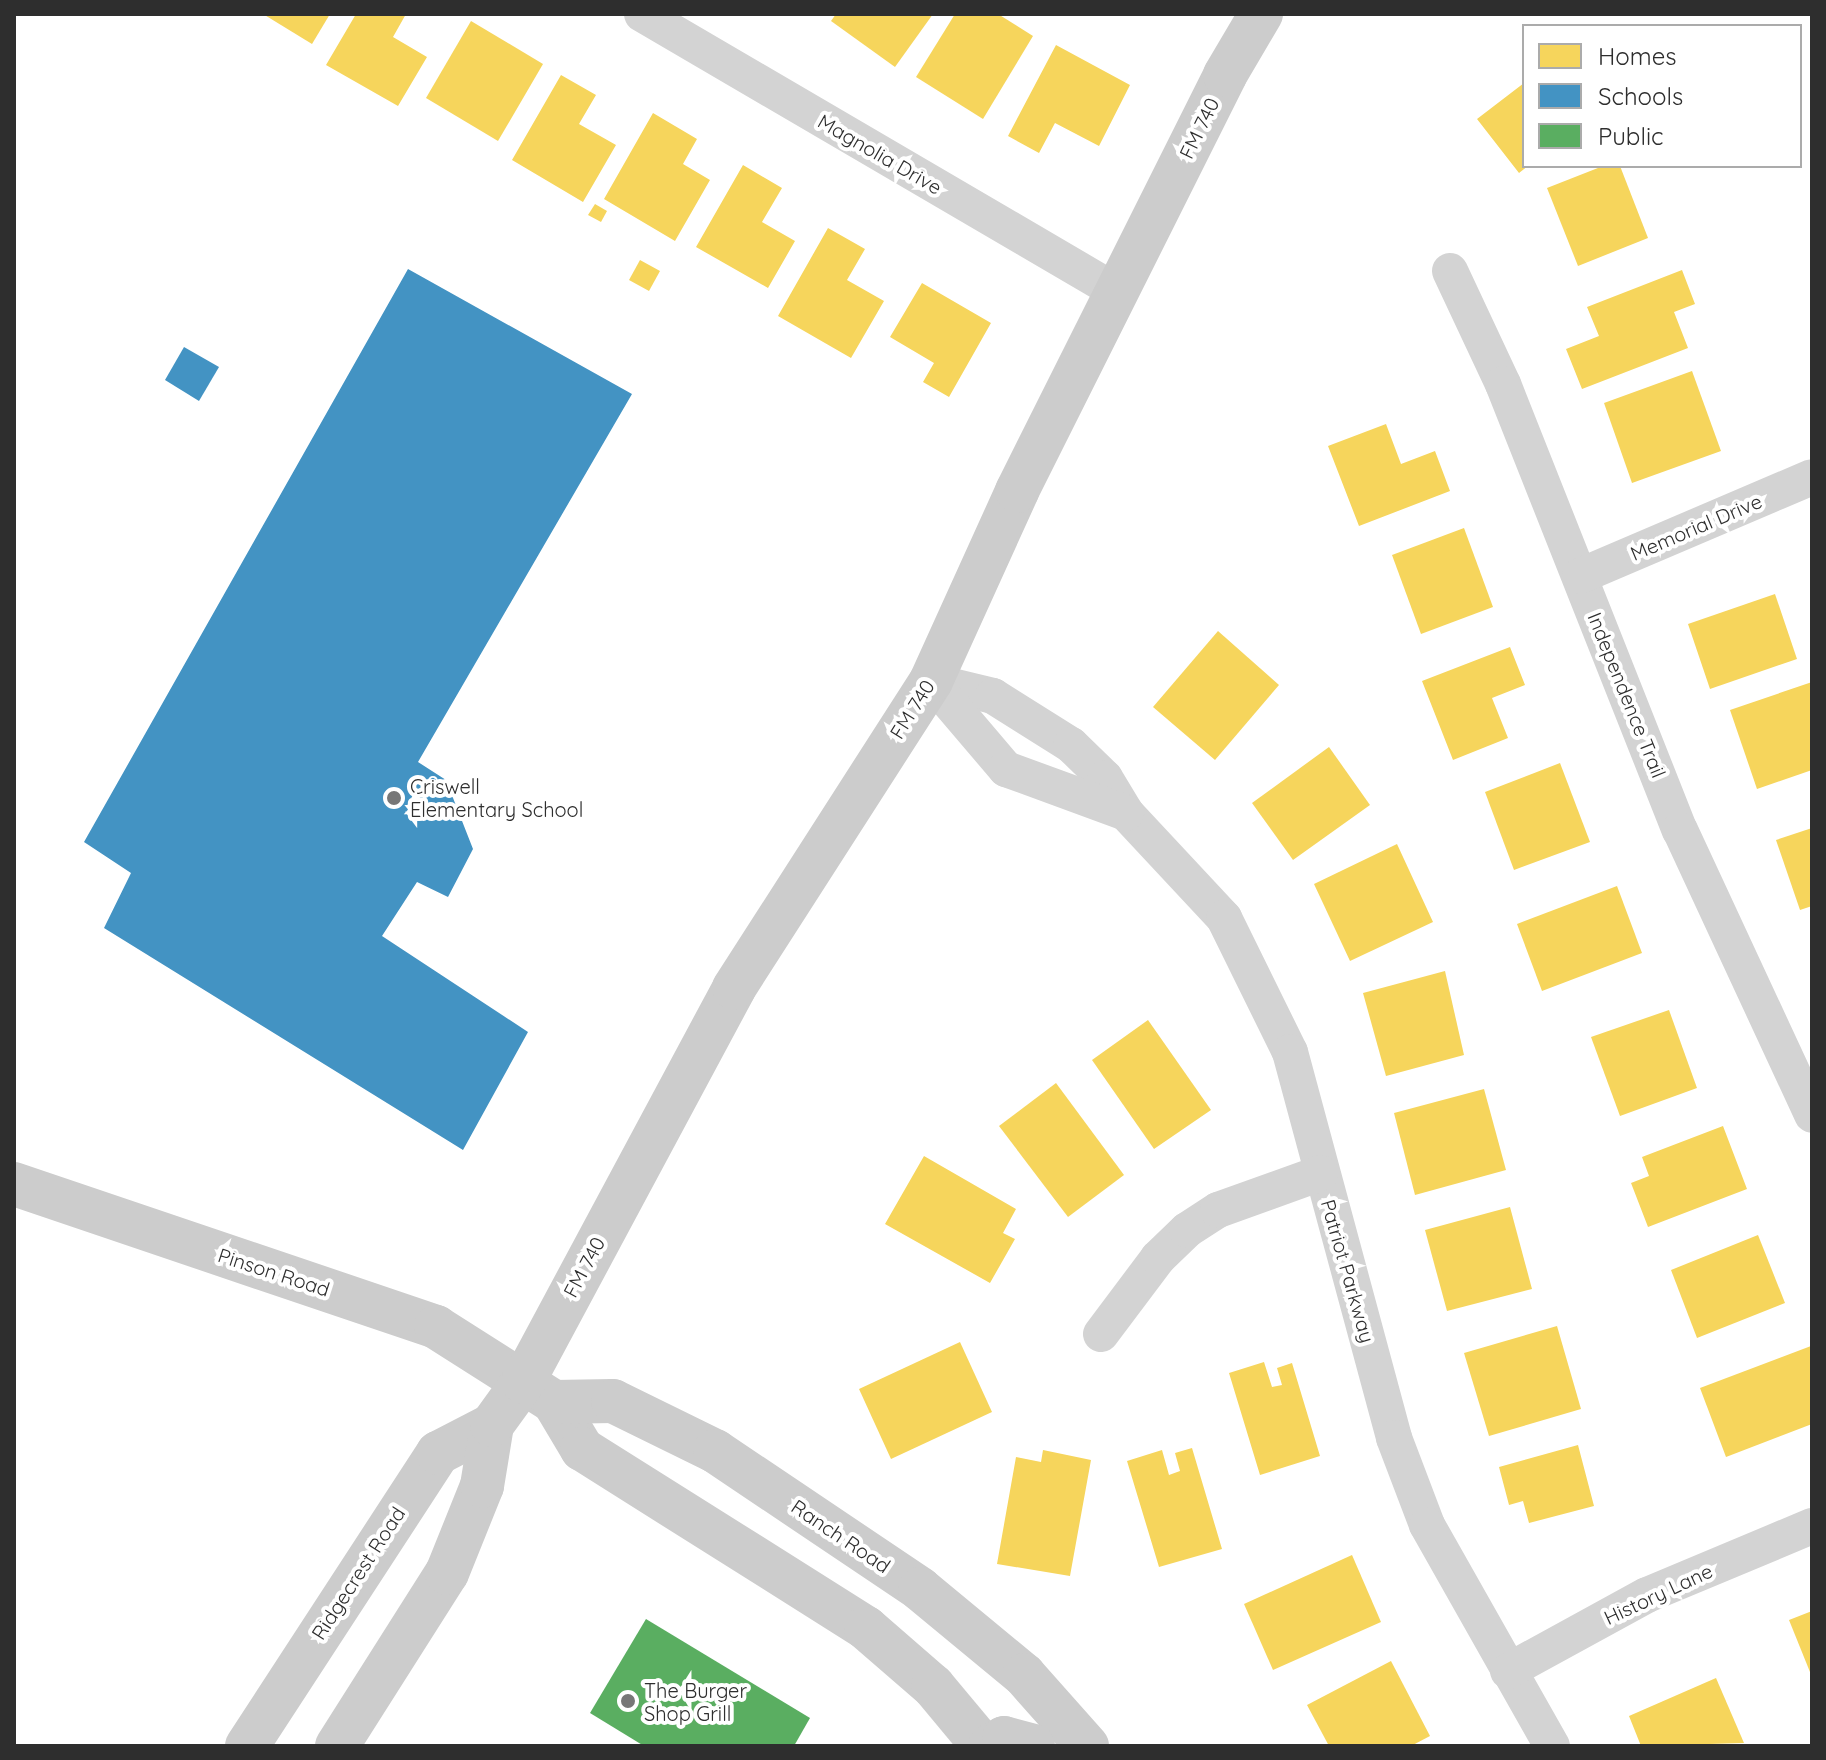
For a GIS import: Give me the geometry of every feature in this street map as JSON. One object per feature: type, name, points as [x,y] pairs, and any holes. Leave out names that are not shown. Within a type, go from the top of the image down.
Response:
[{"type":"main road","name":"FM 740","points":[[538,1392],[734,988],[931,681],[1017,491],[1119,293],[1225,75],[1261,14]]},
{"type":"main road","name":"Pinson Road","points":[[14,1184],[436,1327],[538,1392]]},
{"type":"main road","name":"Ridgecrest Road","points":[[247,1746],[438,1453],[492,1425],[538,1392]]},
{"type":"main road","points":[[538,1392],[582,1449],[866,1628],[933,1686],[983,1746]]},
{"type":"main road","name":"Ranch Road","points":[[538,1392],[613,1401],[715,1451],[920,1589],[1024,1675],[1087,1746]]},
{"type":"main road","name":"Ridgecrest Road","points":[[337,1746],[447,1573],[482,1486],[492,1425]]},
{"type":"main road","points":[[990,1746],[1004,1738],[1033,1746]]},
{"type":"street","name":"Magnolia Drive","points":[[642,14],[1119,293]]},
{"type":"street","name":"Independence Trail","points":[[1450,271],[1503,384],[1680,830],[1812,1115]]},
{"type":"street","name":"Memorial Drive","points":[[1580,576],[1812,477]]},
{"type":"street","name":"Patriot Parkway","points":[[931,681],[1006,769],[1126,813]]},
{"type":"street","name":"Patriot Parkway","points":[[931,681],[993,696],[1030,716],[1105,778],[1126,813],[1224,918],[1290,1052],[1394,1438],[1427,1525],[1552,1746]]},
{"type":"street","points":[[1101,1334],[1158,1258],[1187,1230],[1218,1210],[1321,1173]]},
{"type":"street","name":"History Lane","points":[[1508,1671],[1647,1595],[1812,1526]]},
{"type":"building: Homes","points":[[263,14],[330,14],[312,44]]},
{"type":"building: Homes","points":[[356,14],[406,14],[393,37],[427,57],[398,106],[326,65]]},
{"type":"building: Homes","points":[[836,14],[933,14],[895,67],[831,21]]},
{"type":"building: Homes","points":[[955,14],[998,14],[1033,36],[983,119],[916,77]]},
{"type":"building: Homes","points":[[471,21],[543,64],[498,141],[426,98]]},
{"type":"building: Homes","points":[[1056,45],[1130,85],[1099,146],[1055,123],[1039,153],[1008,136]]},
{"type":"building: Homes","points":[[561,75],[596,95],[579,124],[616,145],[583,202],[512,160]]},
{"type":"building: Homes","points":[[1522,85],[1522,168],[1525,168],[1519,173],[1477,119]]},
{"type":"building: Homes","points":[[653,113],[697,139],[683,164],[710,180],[675,241],[604,199]]},
{"type":"building: Homes","points":[[743,165],[782,188],[762,222],[795,241],[768,288],[696,247]]},
{"type":"building: Homes","points":[[1598,168],[1621,168],[1648,238],[1578,266],[1547,188]]},
{"type":"building: Homes","points":[[595,204],[607,211],[601,222],[588,215]]},
{"type":"building: Homes","points":[[828,228],[865,249],[847,280],[884,301],[851,358],[778,316]]},
{"type":"building: Homes","points":[[640,260],[660,271],[649,291],[629,280]]},
{"type":"building: Homes","points":[[1682,270],[1695,304],[1674,312],[1688,348],[1582,389],[1566,349],[1599,336],[1587,307]]},
{"type":"building: Homes","points":[[922,283],[991,323],[949,397],[923,382],[934,363],[890,337]]},
{"type":"building: Homes","points":[[1692,371],[1721,451],[1632,483],[1604,403]]},
{"type":"building: Homes","points":[[1386,424],[1401,464],[1435,451],[1450,491],[1359,526],[1328,446]]},
{"type":"building: Homes","points":[[1464,528],[1493,607],[1421,634],[1392,555]]},
{"type":"building: Homes","points":[[1775,594],[1797,659],[1710,689],[1688,624]]},
{"type":"building: Homes","points":[[1218,631],[1279,685],[1215,760],[1153,707]]},
{"type":"building: Homes","points":[[1510,647],[1525,685],[1492,698],[1508,738],[1453,760],[1422,681]]},
{"type":"building: Homes","points":[[1812,682],[1812,770],[1757,789],[1730,710]]},
{"type":"building: Homes","points":[[1329,747],[1370,805],[1293,860],[1252,803]]},
{"type":"building: Homes","points":[[1560,763],[1590,842],[1514,870],[1485,792]]},
{"type":"building: Homes","points":[[1812,828],[1812,906],[1800,910],[1776,840]]},
{"type":"building: Homes","points":[[1397,844],[1433,922],[1350,961],[1314,884]]},
{"type":"building: Homes","points":[[1617,886],[1642,953],[1542,991],[1517,924]]},
{"type":"building: Homes","points":[[1445,971],[1464,1055],[1386,1076],[1363,993]]},
{"type":"building: Homes","points":[[1669,1010],[1697,1088],[1620,1116],[1591,1037]]},
{"type":"building: Homes","points":[[1148,1020],[1211,1110],[1154,1149],[1092,1060]]},
{"type":"building: Homes","points":[[1056,1083],[1124,1175],[1068,1217],[999,1126]]},
{"type":"building: Homes","points":[[1484,1089],[1506,1170],[1415,1195],[1394,1113]]},
{"type":"building: Homes","points":[[1723,1126],[1747,1189],[1648,1227],[1631,1183],[1649,1176],[1642,1157]]},
{"type":"building: Homes","points":[[924,1156],[1016,1209],[1003,1233],[1015,1239],[990,1283],[885,1224]]},
{"type":"building: Homes","points":[[1510,1207],[1532,1289],[1447,1311],[1425,1230]]},
{"type":"building: Homes","points":[[1758,1235],[1785,1303],[1697,1338],[1671,1270]]},
{"type":"building: Homes","points":[[1557,1326],[1581,1409],[1489,1436],[1464,1353]]},
{"type":"building: Homes","points":[[960,1342],[992,1412],[891,1459],[859,1389]]},
{"type":"building: Homes","points":[[1811,1346],[1812,1424],[1726,1457],[1700,1388]]},
{"type":"building: Homes","points":[[1264,1362],[1272,1387],[1282,1385],[1277,1368],[1292,1363],[1320,1456],[1260,1475],[1229,1373]]},
{"type":"building: Homes","points":[[1578,1445],[1594,1506],[1529,1523],[1523,1501],[1509,1505],[1499,1467]]},
{"type":"building: Homes","points":[[1192,1448],[1222,1549],[1159,1567],[1127,1461],[1162,1450],[1169,1475],[1180,1471],[1175,1453]]},
{"type":"building: Homes","points":[[1043,1450],[1091,1460],[1070,1576],[997,1564],[1016,1457],[1041,1462]]},
{"type":"building: Homes","points":[[1352,1555],[1381,1622],[1273,1670],[1244,1604]]},
{"type":"building: Homes","points":[[1812,1611],[1812,1677],[1789,1620]]},
{"type":"building: Homes","points":[[1391,1661],[1430,1736],[1411,1746],[1329,1746],[1307,1705]]},
{"type":"building: Homes","points":[[1716,1678],[1744,1743],[1641,1746],[1629,1716]]},
{"type":"building: Schools","points":[[408,269],[632,394],[418,762],[446,780],[473,849],[448,897],[417,882],[382,936],[528,1032],[463,1150],[104,928],[131,873],[84,842]]},
{"type":"building: Schools","points":[[184,347],[219,367],[199,401],[165,380]]},
{"type":"building: Public","points":[[646,1619],[810,1718],[794,1746],[644,1746],[590,1713]]},
{"type":"place","name":"Criswell Elementary School","points":[[394,798]]},
{"type":"place","name":"The Burger Shop Grill","points":[[628,1701]]}]
